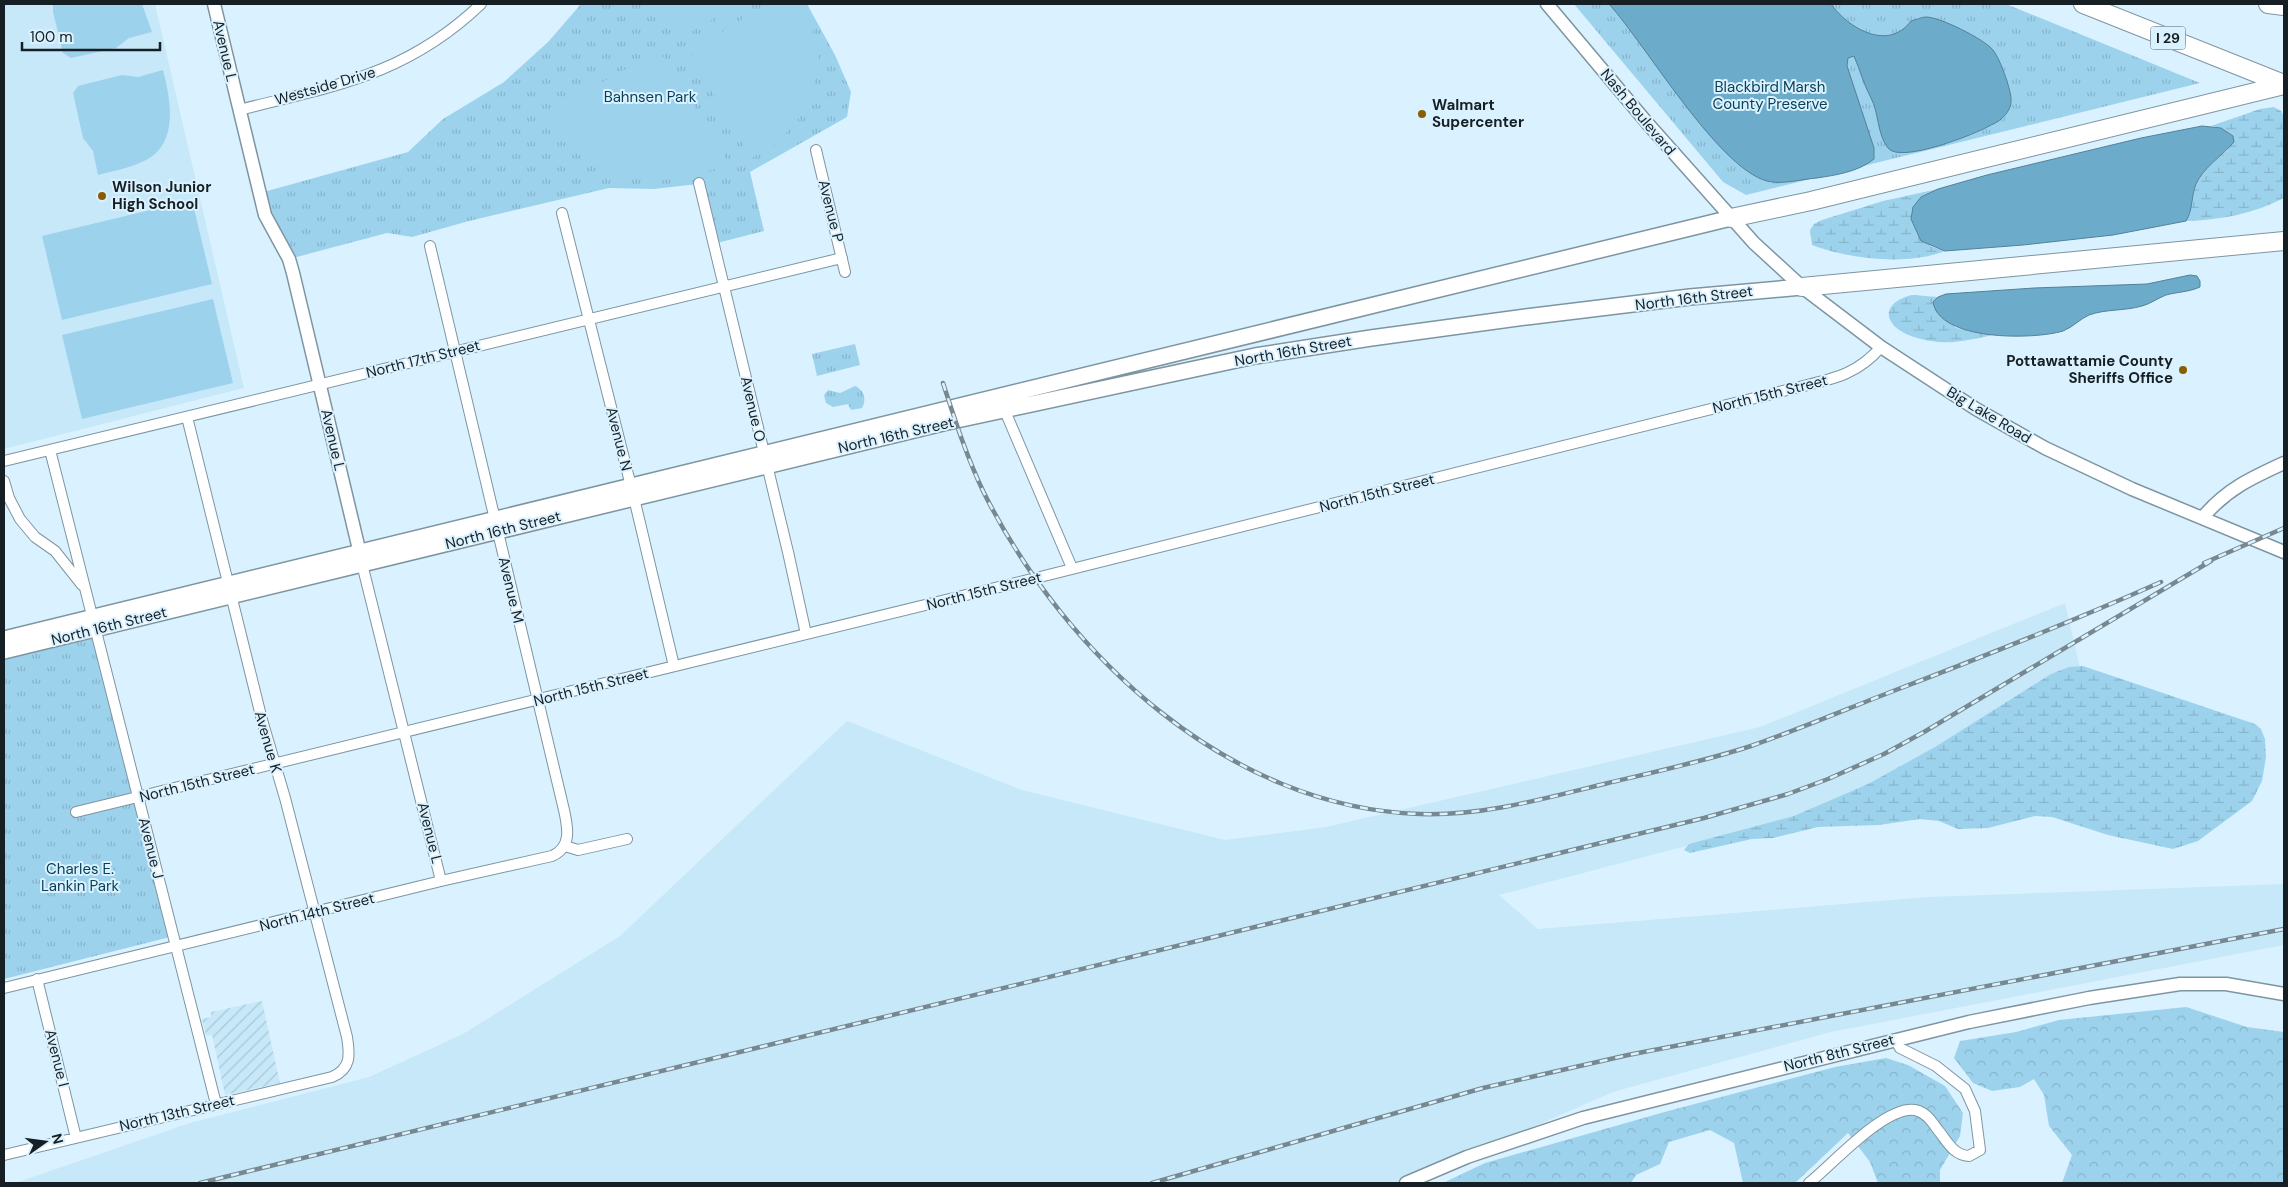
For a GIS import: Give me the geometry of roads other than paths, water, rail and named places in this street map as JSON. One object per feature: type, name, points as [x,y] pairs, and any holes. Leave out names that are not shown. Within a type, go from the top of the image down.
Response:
[{"type":"highway","name":"I 29","points":[[2083,4],[2284,85]]},
{"type":"highway","points":[[2268,4],[2284,6]]},
{"type":"highway","points":[[1732,218],[1811,201],[2284,85]]},
{"type":"highway","points":[[1802,287],[2284,241]]},
{"type":"main road","name":"North 16th Street","points":[[4,651],[94,624],[766,461],[1732,218]]},
{"type":"main road","name":"North 16th Street","points":[[766,461],[1246,358],[1331,344],[1690,297],[1802,287]]},
{"type":"main road","name":"North 16th Street","points":[[4,639],[94,624]]},
{"type":"street","name":"Avenue L","points":[[214,4],[265,215],[289,259],[293,273],[403,732],[441,881]]},
{"type":"street","name":"Westside Drive","points":[[239,110],[341,84],[389,67],[447,33],[480,4]]},
{"type":"street","name":"Nash Boulevard","points":[[1547,4],[1648,124],[1732,218]]},
{"type":"street","name":"Avenue P","points":[[816,150],[845,272]]},
{"type":"street","name":"Avenue O","points":[[699,184],[806,634]]},
{"type":"street","name":"Avenue N","points":[[562,213],[590,319],[674,666]]},
{"type":"street","name":"Big Lake Road","points":[[1732,218],[1754,243],[1802,287],[1882,347],[1976,409],[2045,448],[2132,489],[2284,552]]},
{"type":"street","name":"Avenue M","points":[[430,246],[567,824],[568,832],[565,846]]},
{"type":"street","name":"North 17th Street","points":[[4,461],[842,258]]},
{"type":"street","name":"North 15th Street","points":[[76,812],[806,634],[1833,378],[1864,365],[1882,347]]},
{"type":"street","points":[[1005,411],[1072,568]]},
{"type":"street","name":"Avenue K","points":[[187,416],[229,591],[346,1037],[349,1052],[346,1066]]},
{"type":"street","name":"Avenue J","points":[[50,450],[216,1104]]},
{"type":"street","points":[[2203,517],[2227,492],[2254,476],[2284,463]]},
{"type":"street","name":"Avenue J","points":[[4,481],[9,498],[20,520],[35,537],[55,551],[86,593]]},
{"type":"street","points":[[565,846],[578,850],[627,839]]},
{"type":"street","name":"North 14th Street","points":[[4,988],[441,881],[552,856],[565,846]]},
{"type":"street","name":"Avenue I","points":[[37,979],[76,1138]]},
{"type":"street","name":"North 8th Street","points":[[1406,1183],[1468,1157],[1583,1118],[1895,1039],[2089,998],[2180,984],[2226,984],[2284,994]]},
{"type":"street","points":[[1809,1183],[1881,1121],[1897,1113],[1909,1110],[1920,1112],[1928,1117],[1949,1146],[1959,1154],[1969,1156],[1980,1150],[1975,1111],[1972,1101],[1961,1084],[1936,1066],[1900,1048],[1895,1039]]},
{"type":"street","name":"North 13th Street","points":[[4,1155],[332,1076],[339,1074],[346,1066]]},
{"type":"railway","points":[[943,383],[978,480],[1018,553],[1060,611],[1108,665],[1161,712],[1220,753],[1283,784],[1350,805],[1420,814],[1444,814],[1492,809],[1538,800],[1716,757],[1785,734],[1957,667],[2161,582]]},
{"type":"railway","points":[[2204,563],[2284,528]]},
{"type":"railway","points":[[200,1183],[1704,818],[1788,794],[1828,779],[1884,754],[1924,732],[2211,561]]},
{"type":"railway","points":[[1152,1183],[1483,1088],[1628,1055],[2284,929]]},
{"type":"place","name":"Walmart Supercenter","points":[[1422,114]]},
{"type":"place","name":"Wilson Junior High School","points":[[102,196]]},
{"type":"place","name":"Pottawattamie County Sheriffs Office","points":[[2183,370]]},
{"type":"park label","name":"Blackbird Marsh County Preserve","points":[[1770,96]]},
{"type":"park label","name":"Bahnsen Park","points":[[650,97]]},
{"type":"park label","name":"Charles E. Lankin Park","points":[[80,878]]}]
